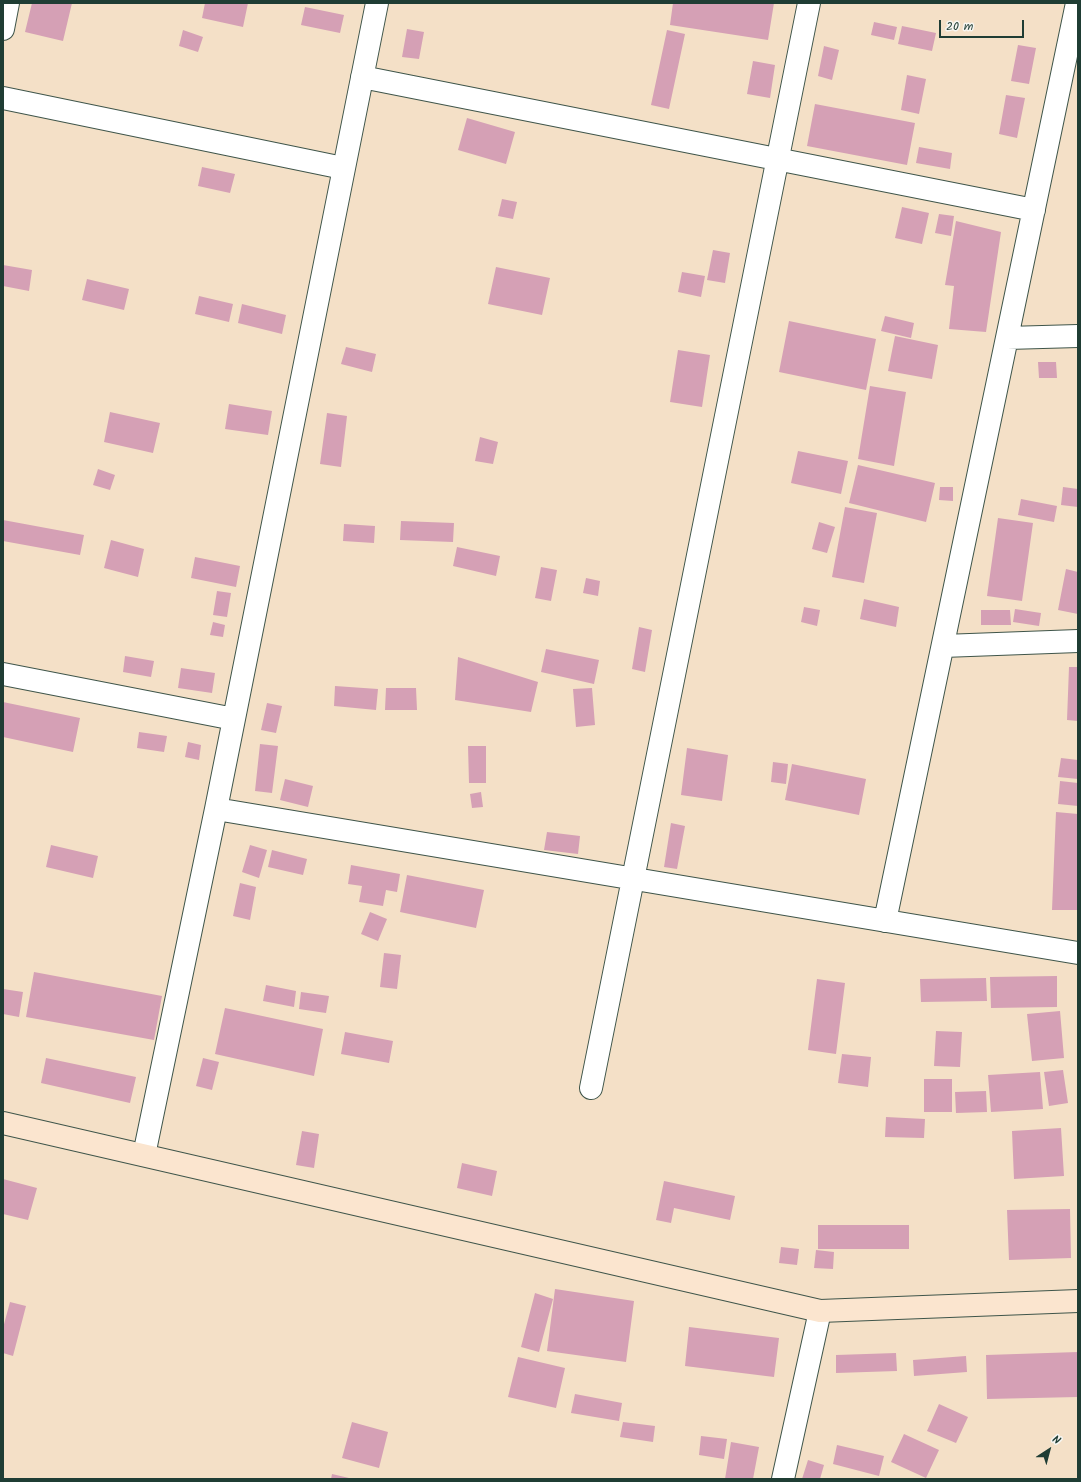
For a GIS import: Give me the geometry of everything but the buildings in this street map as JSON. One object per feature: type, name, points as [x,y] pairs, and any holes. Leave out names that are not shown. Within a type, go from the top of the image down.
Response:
[{"type":"main road","points":[[3,1123],[820,1311],[1078,1301]]},
{"type":"street","points":[[3,29],[8,3]]},
{"type":"street","points":[[144,1156],[216,809],[376,3]]},
{"type":"street","points":[[591,1088],[810,3]]},
{"type":"street","points":[[885,921],[1077,3]]},
{"type":"street","points":[[362,77],[1034,210]]},
{"type":"street","points":[[3,98],[344,168]]},
{"type":"street","points":[[1007,338],[1078,336]]},
{"type":"street","points":[[942,646],[1078,641]]},
{"type":"street","points":[[3,674],[234,719]]},
{"type":"street","points":[[216,809],[1078,953]]},
{"type":"street","points":[[783,1479],[820,1311]]}]
